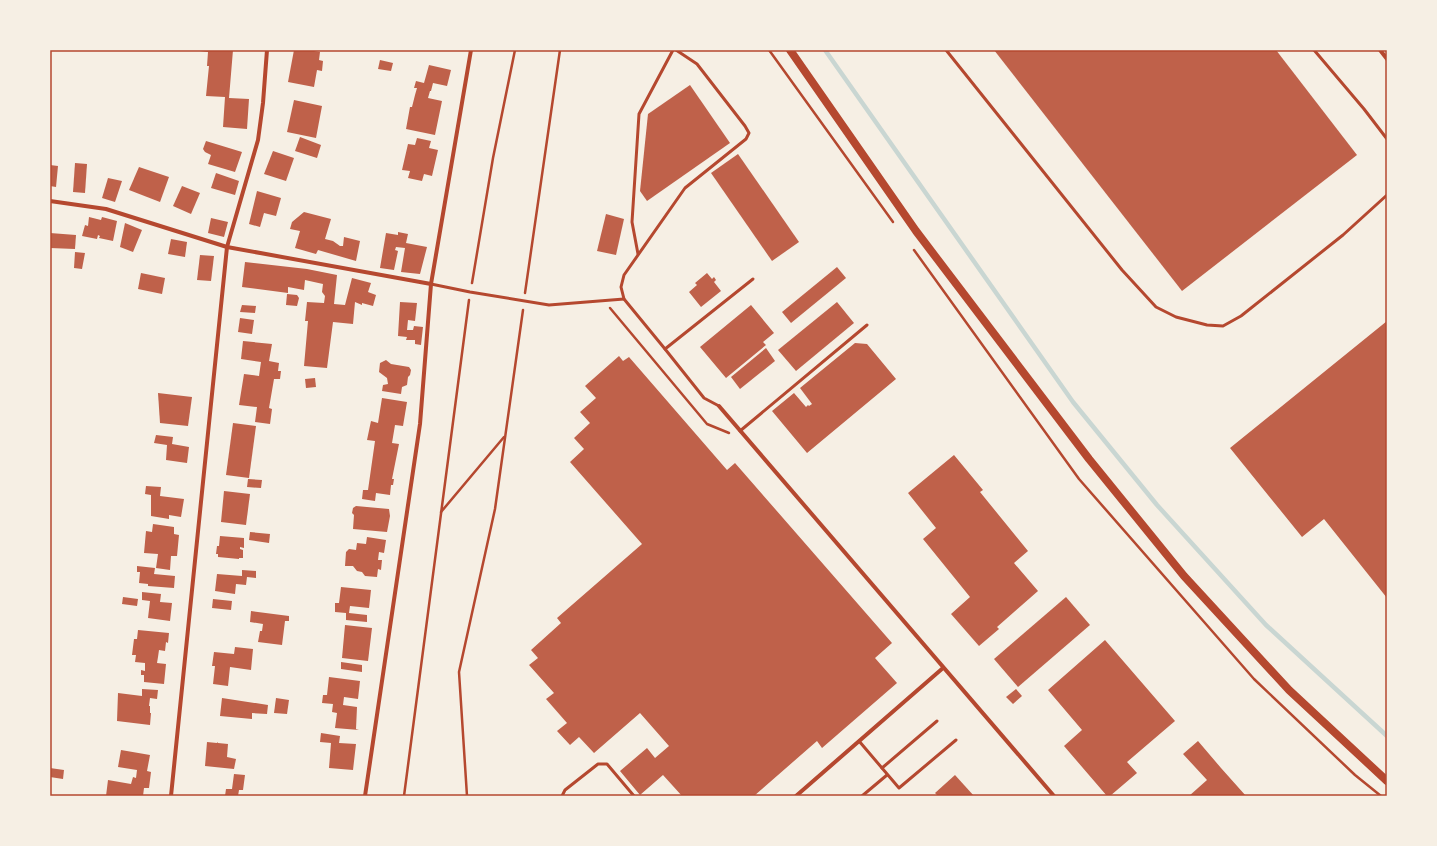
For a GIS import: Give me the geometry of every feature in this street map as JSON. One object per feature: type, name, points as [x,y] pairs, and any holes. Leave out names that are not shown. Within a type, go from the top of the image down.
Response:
[{"type":"main road","points":[[790,50],[916,231],[1099,472],[1184,576],[1288,690],[1387,781]]},
{"type":"street","points":[[171,796],[227,247],[258,140],[263,103],[267,50]]},
{"type":"street","points":[[365,796],[420,424],[431,284],[471,50]]},
{"type":"street","points":[[1380,50],[1387,59]]},
{"type":"street","points":[[50,201],[106,209],[227,247],[431,284]]},
{"type":"street","points":[[719,406],[1054,796]]},
{"type":"street","points":[[796,796],[943,668]]},
{"type":"lane","points":[[638,254],[632,222],[639,114],[674,50],[697,64],[749,133],[746,139],[685,188],[624,275],[621,287],[624,298],[704,398],[719,406]]},
{"type":"lane","points":[[946,50],[1122,270],[1156,307],[1176,317],[1207,325],[1223,326],[1241,316],[1343,235],[1387,194]]},
{"type":"lane","points":[[1314,50],[1364,109],[1387,139]]},
{"type":"lane","points":[[665,349],[754,278]]},
{"type":"lane","points":[[431,284],[548,305],[624,298]]},
{"type":"lane","points":[[740,431],[867,325]]},
{"type":"lane","points":[[882,768],[937,721]]},
{"type":"lane","points":[[859,741],[899,788],[956,740]]},
{"type":"lane","points":[[562,796],[565,790],[598,764],[607,764],[634,796]]},
{"type":"lane","points":[[862,796],[887,774]]},
{"type":"path","points":[[404,796],[470,292],[493,158],[515,50]]},
{"type":"path","points":[[466,796],[459,672],[495,508],[560,50]]},
{"type":"path","points":[[603,300],[707,424],[749,441]]},
{"type":"path","points":[[441,512],[505,436]]},
{"type":"building","points":[[200,50],[233,50],[229,98],[249,99],[247,129],[223,127],[225,97],[206,96],[209,66],[207,66],[208,52]]},
{"type":"building","points":[[294,50],[320,52],[319,60],[323,61],[322,71],[317,70],[314,87],[288,82]]},
{"type":"building","points":[[994,50],[1276,50],[1357,155],[1182,291]]},
{"type":"building","points":[[380,60],[393,63],[391,71],[378,69]]},
{"type":"building","points":[[429,65],[451,70],[447,86],[433,83],[428,98],[442,101],[435,135],[406,129],[410,107],[412,107],[417,88],[414,88],[416,81],[424,83]]},
{"type":"building","points":[[690,85],[730,143],[647,201],[640,191],[648,114]]},
{"type":"building","points":[[294,100],[322,106],[316,138],[287,132]]},
{"type":"building","points":[[300,137],[321,145],[317,158],[295,151]]},
{"type":"building","points":[[417,138],[431,141],[429,148],[438,150],[432,176],[424,174],[422,181],[408,178],[410,171],[402,170],[408,144],[415,145]]},
{"type":"building","points":[[206,141],[242,152],[235,172],[208,164],[211,155],[203,149]]},
{"type":"building","points":[[273,151],[294,158],[286,181],[264,174]]},
{"type":"building","points":[[738,154],[799,242],[772,261],[711,173]]},
{"type":"building","points":[[75,163],[87,164],[85,193],[73,192]]},
{"type":"building","points":[[50,165],[58,166],[56,187],[50,186]]},
{"type":"building","points":[[139,167],[169,177],[160,202],[129,190]]},
{"type":"building","points":[[216,173],[239,181],[235,195],[211,188]]},
{"type":"building","points":[[108,178],[122,181],[115,202],[102,198]]},
{"type":"building","points":[[182,186],[200,193],[191,214],[173,206]]},
{"type":"building","points":[[257,191],[281,198],[276,216],[264,213],[260,227],[249,224]]},
{"type":"building","points":[[304,212],[331,219],[325,239],[333,241],[340,246],[343,246],[344,237],[360,241],[356,261],[318,250],[316,254],[295,248],[300,231],[290,229],[292,222]]},
{"type":"building","points":[[606,214],[624,219],[616,255],[597,251]]},
{"type":"building","points":[[89,217],[101,220],[102,217],[117,221],[113,241],[99,238],[100,236],[98,235],[97,239],[82,236],[85,225],[88,226]]},
{"type":"building","points":[[211,218],[228,222],[224,237],[208,233]]},
{"type":"building","points":[[125,223],[142,230],[133,252],[120,247]]},
{"type":"building","points":[[398,232],[408,234],[406,243],[427,247],[420,274],[401,272],[405,248],[396,247],[395,250],[398,251],[394,270],[380,268],[386,233],[398,235]]},
{"type":"building","points":[[50,233],[76,235],[75,249],[50,248]]},
{"type":"building","points":[[171,239],[187,242],[185,257],[168,254]]},
{"type":"building","points":[[75,252],[85,253],[82,269],[74,268]]},
{"type":"building","points":[[200,255],[214,256],[211,281],[197,280]]},
{"type":"building","points":[[245,262],[307,269],[337,275],[334,304],[345,305],[352,278],[371,283],[368,292],[376,295],[373,306],[362,303],[362,305],[355,302],[353,324],[333,322],[327,368],[304,366],[308,321],[305,321],[307,302],[324,303],[325,296],[322,292],[323,284],[305,280],[304,290],[288,287],[288,293],[242,287]]},
{"type":"building","points":[[837,267],[846,278],[791,323],[782,312]]},
{"type":"building","points":[[141,273],[165,278],[162,294],[138,289]]},
{"type":"building","points":[[707,273],[712,279],[714,277],[716,280],[714,282],[721,291],[701,307],[689,292],[697,285],[695,283]]},
{"type":"building","points":[[287,294],[297,295],[299,298],[297,306],[286,305]]},
{"type":"building","points":[[400,302],[417,303],[415,321],[408,320],[407,330],[413,330],[414,326],[423,327],[421,345],[415,344],[415,340],[406,340],[407,337],[398,336]]},
{"type":"building","points":[[837,302],[854,323],[796,371],[778,350]]},
{"type":"building","points":[[242,305],[256,306],[255,313],[240,312]]},
{"type":"building","points":[[751,305],[774,333],[763,342],[766,345],[726,378],[700,347]]},
{"type":"building","points":[[240,318],[254,320],[252,334],[238,332]]},
{"type":"building","points":[[1387,321],[1387,598],[1324,519],[1302,537],[1230,448]]},
{"type":"building","points":[[243,341],[272,344],[269,361],[279,363],[278,371],[281,371],[280,379],[274,379],[269,408],[272,409],[270,424],[255,422],[257,407],[239,405],[244,374],[259,376],[261,362],[241,359]]},
{"type":"building","points":[[855,343],[867,344],[896,379],[807,453],[772,411],[794,393],[806,407],[812,404],[800,388]]},
{"type":"building","points":[[766,348],[775,361],[740,389],[731,377]]},
{"type":"building","points":[[619,356],[623,361],[629,357],[727,470],[735,463],[892,643],[875,658],[897,683],[822,748],[817,741],[754,796],[682,796],[663,775],[640,795],[620,771],[647,748],[655,758],[669,746],[640,713],[594,753],[579,737],[570,745],[557,731],[567,723],[546,699],[554,693],[529,665],[538,658],[531,650],[561,623],[557,618],[642,544],[570,462],[584,449],[574,438],[590,423],[580,412],[596,398],[585,386]]},
{"type":"building","points":[[386,360],[391,364],[409,367],[411,370],[407,385],[402,387],[401,394],[382,391],[383,385],[388,384],[387,378],[379,372],[380,363]]},
{"type":"building","points":[[315,378],[316,387],[306,388],[305,379]]},
{"type":"building","points":[[158,393],[192,397],[188,426],[160,423]]},
{"type":"building","points":[[382,398],[407,402],[403,426],[395,425],[392,443],[399,444],[392,479],[394,479],[393,485],[391,485],[390,495],[376,493],[375,501],[362,499],[363,490],[368,490],[375,441],[367,440],[371,421],[378,423]]},
{"type":"building","points":[[233,423],[256,426],[249,478],[226,475]]},
{"type":"building","points":[[156,435],[173,437],[172,444],[189,447],[187,463],[166,460],[167,445],[154,443]]},
{"type":"building","points":[[954,455],[983,490],[980,492],[1028,551],[1014,563],[1038,591],[997,627],[999,629],[979,646],[951,614],[970,597],[923,539],[936,528],[908,493]]},
{"type":"building","points":[[248,479],[262,480],[261,488],[247,487]]},
{"type":"building","points":[[146,486],[161,487],[160,496],[184,499],[181,517],[169,515],[169,519],[151,516],[151,495],[145,494]]},
{"type":"building","points":[[224,491],[250,494],[246,525],[221,522]]},
{"type":"building","points":[[356,506],[389,509],[390,516],[387,532],[353,529],[354,515],[352,513],[353,508]]},
{"type":"building","points":[[153,524],[174,527],[174,534],[179,535],[177,556],[171,556],[170,570],[156,568],[158,554],[144,553],[146,531],[152,532]]},
{"type":"building","points":[[250,532],[270,534],[269,543],[249,540]]},
{"type":"building","points":[[220,536],[244,538],[244,548],[240,547],[240,549],[243,550],[243,558],[218,557],[218,554],[216,554]]},
{"type":"building","points":[[367,537],[386,540],[384,553],[379,552],[378,560],[382,560],[381,570],[378,569],[377,577],[365,576],[362,572],[357,571],[353,566],[345,566],[346,552],[349,549],[356,550],[357,543],[366,544]]},
{"type":"building","points":[[137,566],[155,568],[154,574],[175,576],[174,588],[148,586],[148,584],[139,583],[140,572],[137,572]]},
{"type":"building","points":[[242,570],[256,571],[256,578],[247,577],[246,585],[236,584],[235,594],[215,591],[217,574],[242,576]]},
{"type":"building","points":[[341,587],[371,590],[369,608],[350,606],[349,613],[367,615],[367,622],[346,620],[346,613],[335,612],[335,603],[339,603]]},
{"type":"building","points":[[142,592],[161,594],[160,602],[172,603],[170,621],[148,618],[150,601],[142,600]]},
{"type":"building","points":[[123,597],[138,599],[137,606],[122,604]]},
{"type":"building","points":[[1066,597],[1090,625],[1018,687],[994,659]]},
{"type":"building","points":[[213,599],[232,601],[231,610],[212,608]]},
{"type":"building","points":[[251,611],[289,616],[289,621],[285,621],[282,645],[258,642],[263,624],[250,622]]},
{"type":"building","points":[[345,625],[372,628],[368,661],[342,658]]},
{"type":"building","points":[[138,630],[169,633],[165,651],[159,650],[157,663],[166,664],[164,684],[144,682],[144,675],[141,675],[141,670],[145,671],[145,663],[135,662],[136,655],[132,655],[134,639],[137,639]]},
{"type":"building","points":[[1105,640],[1175,721],[1127,762],[1137,773],[1110,796],[1107,796],[1064,746],[1082,730],[1048,690]]},
{"type":"building","points":[[235,647],[253,649],[251,670],[230,667],[228,686],[213,684],[215,666],[212,666],[214,652],[234,654]]},
{"type":"building","points":[[341,662],[362,665],[362,672],[341,669]]},
{"type":"building","points":[[329,677],[360,681],[358,699],[344,697],[343,705],[357,707],[356,729],[359,730],[335,728],[337,713],[332,712],[333,704],[322,703],[323,695],[327,695]]},
{"type":"building","points":[[142,689],[158,690],[157,699],[150,698],[150,725],[117,721],[118,693],[142,696]]},
{"type":"building","points":[[1016,689],[1022,696],[1013,704],[1006,697]]},
{"type":"building","points":[[222,698],[268,705],[267,714],[252,713],[252,719],[220,716]]},
{"type":"building","points":[[276,698],[289,700],[287,714],[274,713]]},
{"type":"building","points":[[321,733],[340,736],[339,743],[356,744],[353,770],[329,768],[331,743],[320,742]]},
{"type":"building","points":[[1198,741],[1246,796],[1189,796],[1207,780],[1183,754]]},
{"type":"building","points":[[207,742],[228,744],[227,757],[236,759],[234,769],[205,766]]},
{"type":"building","points":[[121,750],[150,755],[147,771],[151,772],[149,788],[144,788],[143,796],[106,796],[108,780],[131,784],[133,777],[136,778],[137,770],[118,767]]},
{"type":"building","points":[[50,768],[64,770],[63,779],[50,777]]},
{"type":"building","points":[[234,774],[245,775],[243,790],[239,790],[238,796],[225,796],[226,789],[232,789]]},
{"type":"building","points":[[955,775],[974,796],[938,796],[935,793]]},
{"type":"waterway","points":[[825,50],[1073,402],[1157,505],[1266,625],[1387,736]]}]
